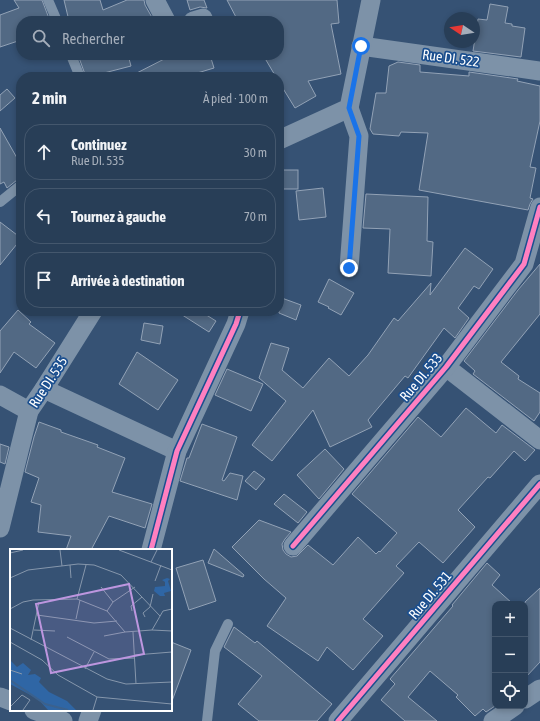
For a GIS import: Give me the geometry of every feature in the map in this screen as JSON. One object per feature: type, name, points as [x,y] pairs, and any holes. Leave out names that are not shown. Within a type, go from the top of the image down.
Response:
[{"type":"street","points":[[155,0],[163,16]]},
{"type":"street","points":[[349,268],[359,136],[349,108],[371,0]]},
{"type":"street","name":"Rue DI. 522","points":[[361,46],[540,65]]},
{"type":"street","points":[[284,138],[349,108]]},
{"type":"street","name":"Rue DI. 533","points":[[293,546],[446,367],[524,264],[540,207]]},
{"type":"street","name":"Rue DI. 535","points":[[0,528],[29,411],[90,316]]},
{"type":"street","points":[[151,549],[177,451],[238,316]]},
{"type":"street","points":[[446,367],[540,440]]},
{"type":"street","points":[[44,389],[177,451]]},
{"type":"street","points":[[0,395],[29,411]]},
{"type":"street","name":"Rue DI. 531","points":[[338,721],[540,484]]},
{"type":"street","points":[[528,697],[540,689]]},
{"type":"street","points":[[0,697],[10,701]]},
{"type":"street","points":[[493,721],[511,709]]},
{"type":"street","points":[[37,711],[62,721]]},
{"type":"street","points":[[88,721],[92,711]]},
{"type":"lane","points":[[48,0],[54,16]]},
{"type":"lane","points":[[73,60],[78,72]]},
{"type":"lane","points":[[0,202],[16,189]]},
{"type":"lane","points":[[207,721],[215,650],[228,624]]},
{"type":"building","points":[[14,0],[42,0],[48,16],[16,16],[16,42],[0,47],[0,15],[19,8]]},
{"type":"building","points":[[64,0],[100,0],[103,10],[127,0],[144,0],[151,16],[68,16]]},
{"type":"building","points":[[187,0],[204,0],[207,8],[200,7],[190,10]]},
{"type":"building","points":[[227,0],[337,0],[339,23],[331,24],[341,74],[308,81],[316,96],[295,108],[284,90],[284,72],[273,72],[266,60],[284,60],[284,16],[235,16]]},
{"type":"building","points":[[490,4],[508,7],[505,23],[512,24],[512,26],[525,28],[521,57],[473,51],[473,48],[480,48],[480,19],[487,20]]},
{"type":"building","points":[[80,60],[129,60],[131,66],[108,72],[84,72]]},
{"type":"building","points":[[162,60],[212,60],[214,68],[201,72],[139,72]]},
{"type":"building","points":[[398,62],[420,65],[420,72],[469,76],[469,72],[518,79],[517,81],[540,86],[540,121],[530,167],[536,168],[530,198],[533,199],[528,210],[419,190],[428,133],[401,132],[399,136],[373,134],[370,129],[376,93],[386,93],[389,66]]},
{"type":"building","points":[[7,89],[15,98],[0,111],[0,95]]},
{"type":"building","points":[[0,128],[16,156],[16,181],[7,188],[4,182],[0,184]]},
{"type":"building","points":[[284,170],[298,170],[298,189],[284,189]]},
{"type":"building","points":[[323,188],[326,217],[299,220],[296,191]]},
{"type":"building","points":[[366,194],[428,197],[427,241],[433,242],[431,276],[388,273],[390,229],[363,228]]},
{"type":"building","points":[[0,222],[16,234],[16,245],[0,265]]},
{"type":"building","points":[[465,248],[493,269],[479,289],[474,286],[458,308],[469,318],[455,338],[444,328],[408,378],[405,376],[368,420],[372,427],[330,447],[313,410],[272,461],[252,445],[286,401],[259,378],[271,343],[289,348],[282,370],[303,388],[329,358],[349,376],[368,355],[394,318],[398,321],[431,283],[430,295]]},
{"type":"building","points":[[540,264],[540,314],[501,362],[519,376],[518,379],[540,393],[540,412],[534,421],[473,374],[475,371],[464,361],[518,290]]},
{"type":"building","points":[[329,279],[354,293],[341,315],[318,302]]},
{"type":"building","points":[[284,299],[301,305],[296,320],[284,315]]},
{"type":"building","points":[[16,312],[16,316],[24,316],[31,322],[29,324],[55,343],[36,368],[14,352],[0,373],[0,331]]},
{"type":"building","points":[[184,316],[208,316],[216,321],[209,332]]},
{"type":"building","points":[[144,323],[163,326],[160,344],[141,340]]},
{"type":"building","points":[[137,352],[178,380],[158,410],[119,384]]},
{"type":"building","points":[[227,369],[263,384],[251,411],[215,395]]},
{"type":"building","points":[[466,408],[496,433],[502,425],[535,450],[525,461],[514,451],[458,510],[475,527],[443,563],[419,542],[396,566],[404,573],[363,619],[383,636],[353,670],[327,647],[318,661],[267,626],[286,598],[264,579],[232,547],[259,520],[291,532],[282,544],[283,550],[291,557],[297,556],[308,545],[333,565],[358,537],[376,554],[379,551],[380,552],[397,533],[352,494],[418,417],[441,437]]},
{"type":"building","points":[[39,422],[61,430],[61,432],[98,445],[97,447],[125,458],[112,492],[152,504],[145,528],[109,516],[92,549],[66,549],[71,536],[38,532],[41,505],[31,502],[39,478],[25,472]]},
{"type":"building","points":[[202,424],[237,437],[222,480],[224,481],[230,473],[243,476],[237,500],[180,481],[187,458],[189,458]]},
{"type":"building","points":[[0,444],[9,447],[5,464],[0,462]]},
{"type":"building","points":[[325,449],[344,469],[319,499],[297,475]]},
{"type":"building","points":[[254,471],[265,479],[256,490],[245,481]]},
{"type":"building","points":[[284,494],[307,512],[298,523],[274,504]]},
{"type":"building","points":[[214,549],[244,575],[243,577],[208,563]]},
{"type":"building","points":[[203,560],[216,601],[189,610],[176,568]]},
{"type":"building","points":[[487,563],[500,575],[492,585],[510,601],[492,601],[492,708],[486,712],[483,709],[475,716],[456,697],[458,695],[430,671],[408,697],[437,721],[405,721],[381,700],[395,684],[390,679],[453,606],[452,605]]},
{"type":"building","points":[[540,588],[540,662],[528,675],[528,601],[526,601]]},
{"type":"building","points":[[234,627],[255,643],[257,641],[332,704],[317,721],[259,721],[238,704],[262,676],[224,647]]},
{"type":"building","points":[[172,642],[191,650],[172,701]]},
{"type":"cycle path","points":[[293,546],[446,367],[524,264],[540,207]]},
{"type":"cycle path","points":[[151,549],[177,451],[238,316]]},
{"type":"cycle path","points":[[338,721],[540,484]]},
{"type":"route","points":[[349,268],[359,136],[349,108],[361,46]]}]
